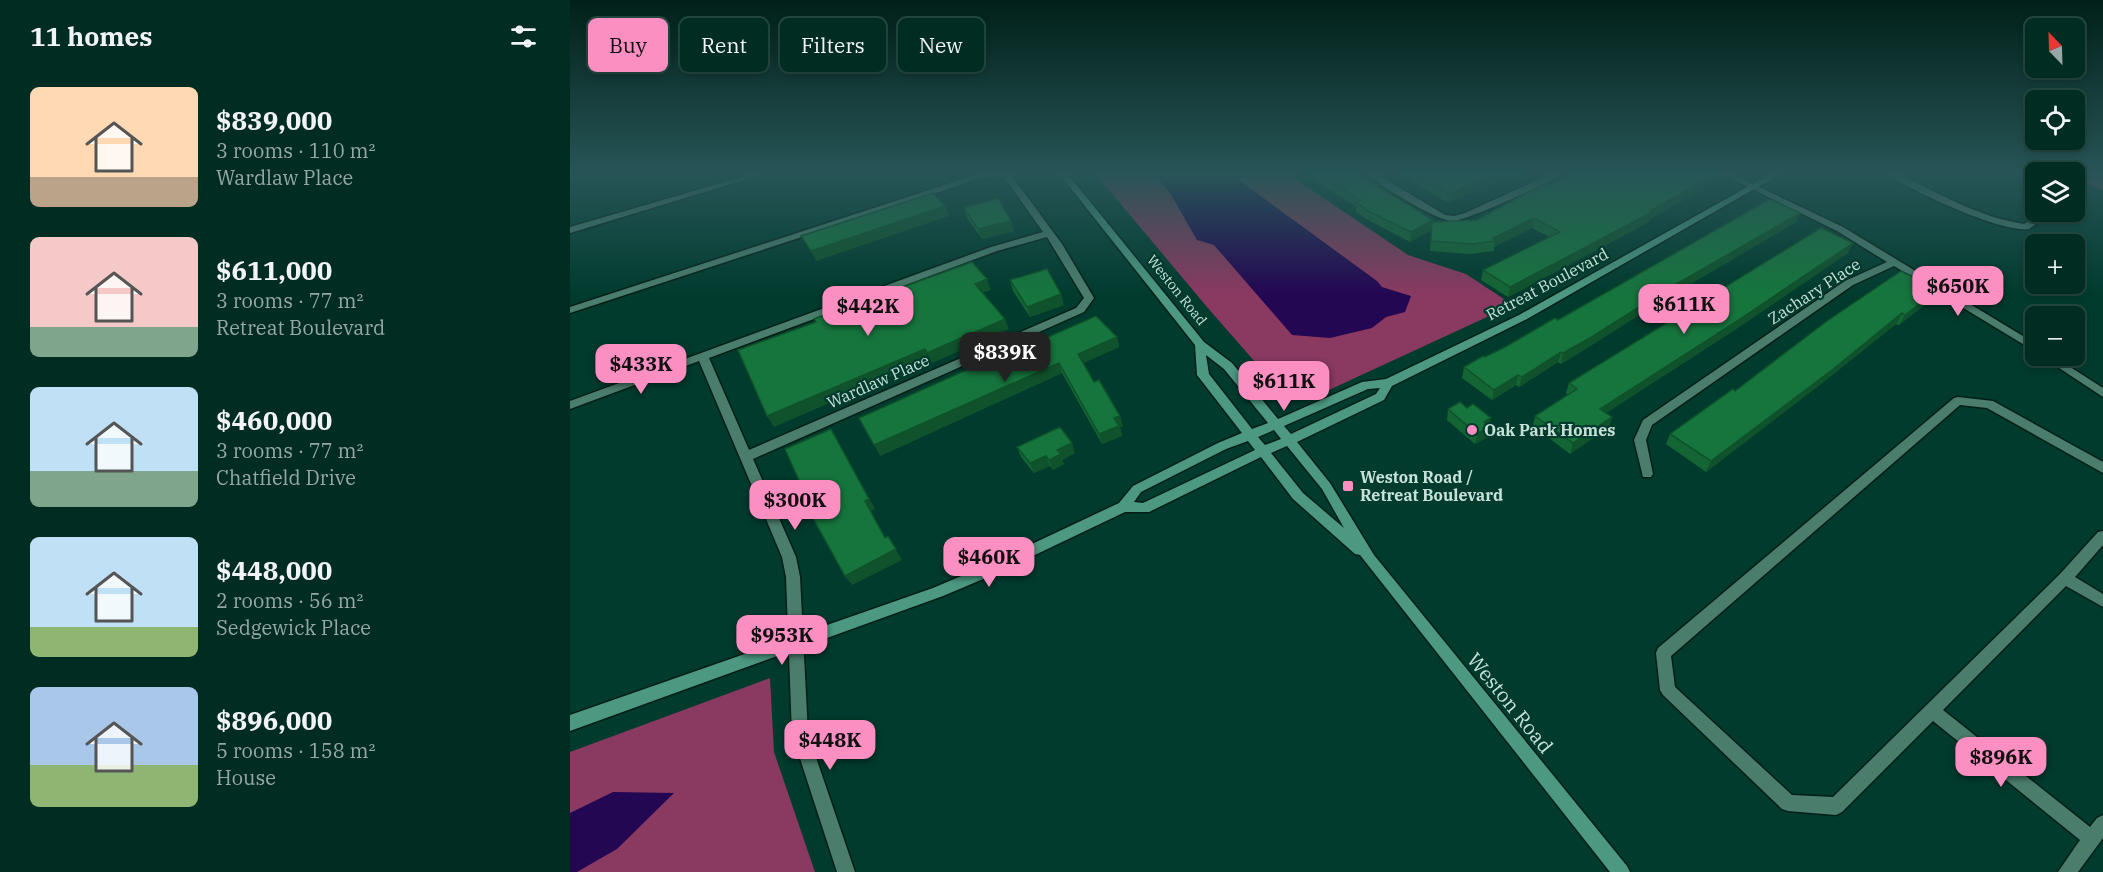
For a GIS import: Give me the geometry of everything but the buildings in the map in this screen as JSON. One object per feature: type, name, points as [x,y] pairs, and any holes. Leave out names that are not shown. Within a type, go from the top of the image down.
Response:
[{"type":"street","points":[[570,230],[629,213]]},
{"type":"street","name":"Wardlaw Place","points":[[570,310],[868,213]]},
{"type":"street","name":"Wardlaw Place","points":[[746,457],[1080,310],[1089,298],[1034,213]]},
{"type":"street","name":"Weston Road","points":[[1095,213],[1200,344],[1228,366],[1326,486],[1370,559],[1621,872]]},
{"type":"street","points":[[1434,213],[1454,219],[1473,213]]},
{"type":"street","name":"Retreat Boulevard","points":[[1124,507],[1137,489],[1222,446],[1366,385],[1388,383],[1523,317],[1708,213]]},
{"type":"street","points":[[1807,213],[1895,262],[2025,342]]},
{"type":"street","points":[[1977,213],[2006,224],[2026,227],[2033,222]]},
{"type":"street","points":[[570,405],[994,249],[1049,233]]},
{"type":"street","name":"Zachary Place","points":[[1647,474],[1640,440],[1647,423],[1849,283],[1895,262]]},
{"type":"street","name":"Weston Road","points":[[1200,344],[1203,375],[1298,496],[1370,559]]},
{"type":"street","points":[[703,357],[789,557],[793,577],[800,734],[846,872]]},
{"type":"street","points":[[2061,366],[2103,393]]},
{"type":"street","name":"Retreat Boulevard","points":[[1124,507],[1144,508],[1380,397],[1388,383]]},
{"type":"street","points":[[2103,468],[1989,404],[1958,401],[1663,653],[1668,690],[1788,803],[1836,806],[2065,578],[2103,536]]},
{"type":"street","points":[[570,723],[938,592],[1124,507]]},
{"type":"street","points":[[2065,578],[2103,602]]},
{"type":"street","points":[[1933,711],[2092,839]]},
{"type":"street","points":[[2067,872],[2103,824]]},
{"type":"shaded area","points":[[1128,213],[1345,213],[1408,255],[1466,274],[1513,305],[1329,390],[1306,398],[1282,393]]},
{"type":"shaded area","points":[[1181,213],[1283,213],[1382,287],[1411,296],[1405,312],[1386,317],[1372,328],[1330,338],[1292,335],[1214,245],[1197,240]]},
{"type":"shaded area","points":[[770,678],[774,752],[815,872],[570,872],[570,752]]},
{"type":"shaded area","points":[[613,792],[674,793],[617,849],[577,872],[570,872],[570,813]]},
{"type":"place","name":"Oak Park Homes","points":[[1472,430]]},
{"type":"place","name":"Weston Road / Retreat Boulevard","points":[[1348,486]]}]
